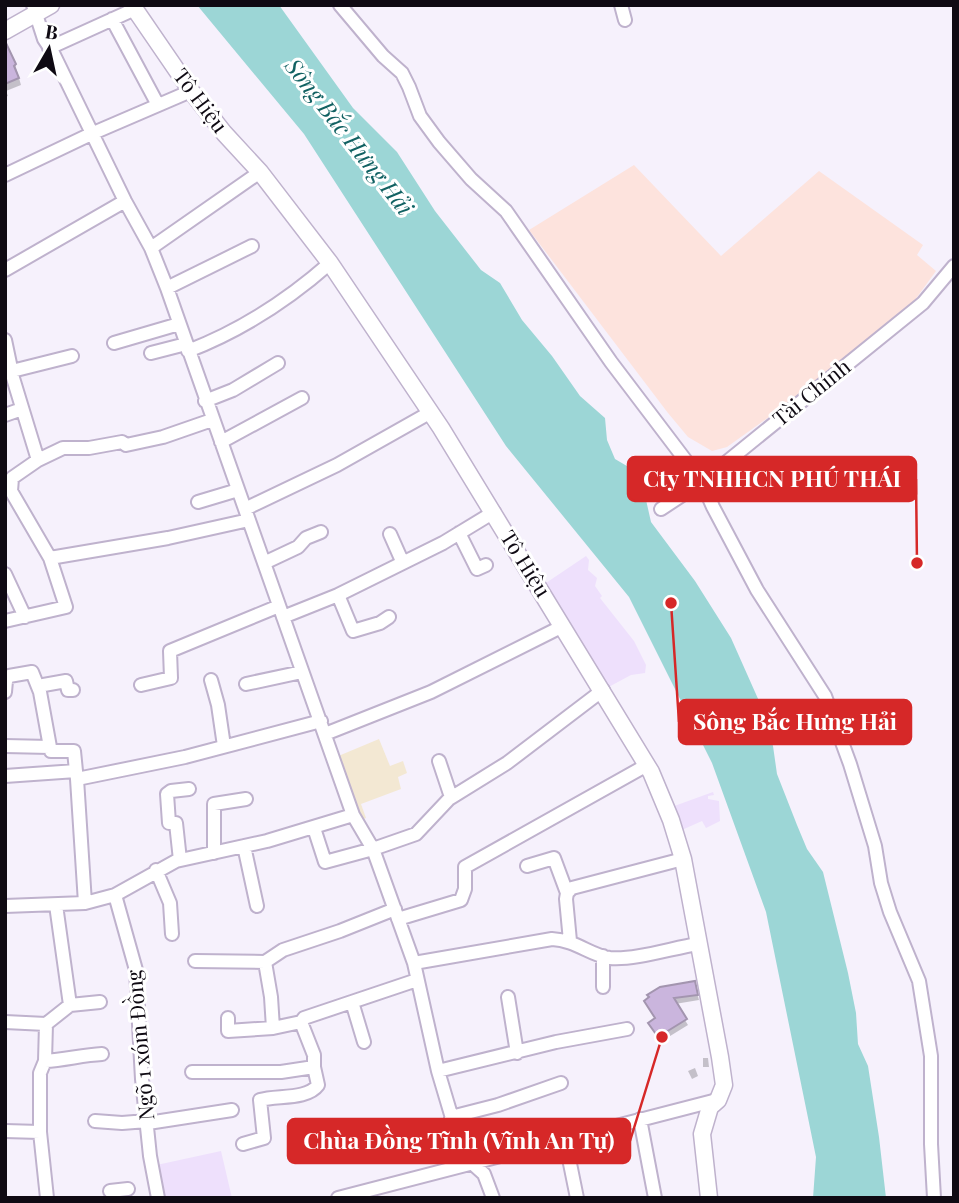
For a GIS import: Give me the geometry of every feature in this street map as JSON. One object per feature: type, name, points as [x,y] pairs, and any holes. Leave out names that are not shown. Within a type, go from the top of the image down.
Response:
[{"type":"main road","points":[[5,31],[35,10],[51,5]]},
{"type":"main road","name":"Tô Hiệu","points":[[133,7],[224,134],[260,172],[330,263],[431,412],[647,765],[671,820],[683,859],[724,1085],[718,1100],[710,1107],[702,1134],[709,1198]]},
{"type":"street","points":[[340,5],[383,56],[402,73],[420,116],[433,134],[471,179],[506,211],[611,362],[702,482],[757,590],[825,695],[876,846],[881,883],[890,912],[919,981],[932,1056],[931,1144],[934,1198]]},
{"type":"street","points":[[621,5],[625,20]]},
{"type":"street","points":[[48,48],[133,7]]},
{"type":"street","points":[[35,10],[38,27],[151,248],[167,288],[195,376],[353,815],[373,849],[414,963],[438,1071],[463,1155],[484,1174],[493,1198]]},
{"type":"street","points":[[112,19],[158,105]]},
{"type":"street","points":[[5,175],[191,91]]},
{"type":"street","points":[[151,248],[260,172]]},
{"type":"street","points":[[5,270],[125,201]]},
{"type":"street","points":[[167,288],[252,246]]},
{"type":"street","points":[[151,354],[187,348],[220,338],[281,302],[330,263]]},
{"type":"street","name":"Tài Chính","points":[[661,509],[702,482],[923,303],[954,266]]},
{"type":"street","points":[[114,343],[179,324]]},
{"type":"street","points":[[5,340],[10,377],[38,460]]},
{"type":"street","points":[[10,377],[72,356]]},
{"type":"street","points":[[205,401],[233,390],[278,363]]},
{"type":"street","points":[[220,442],[302,398]]},
{"type":"street","points":[[5,415],[22,409]]},
{"type":"street","points":[[50,558],[168,538],[247,515],[431,412]]},
{"type":"street","points":[[5,621],[66,607],[50,558],[8,492],[12,478],[38,460],[63,448],[89,448],[122,442],[126,445],[163,437],[212,420]]},
{"type":"street","points":[[198,502],[238,490]]},
{"type":"street","points":[[141,685],[171,678],[170,651],[338,595],[460,533],[494,512]]},
{"type":"street","points":[[264,563],[298,547],[306,538],[321,532]]},
{"type":"street","points":[[460,533],[477,569],[486,565]]},
{"type":"street","points":[[390,534],[402,561]]},
{"type":"street","points":[[5,574],[25,617]]},
{"type":"street","points":[[338,595],[353,631],[389,617]]},
{"type":"street","points":[[326,734],[431,692],[564,626]]},
{"type":"street","points":[[246,684],[302,671]]},
{"type":"street","points":[[5,692],[9,676],[32,672],[51,751],[74,751],[85,903]]},
{"type":"street","points":[[211,680],[224,746]]},
{"type":"street","points":[[37,686],[66,681],[68,690],[73,690]]},
{"type":"street","points":[[314,828],[325,862],[416,834],[452,797],[507,763],[603,690]]},
{"type":"street","points":[[5,776],[76,775],[185,757],[321,721]]},
{"type":"street","points":[[5,746],[50,747]]},
{"type":"street","points":[[439,761],[452,797]]},
{"type":"street","points":[[195,961],[265,962],[283,950],[340,931],[396,914],[461,900],[465,889],[464,867],[647,765]]},
{"type":"street","points":[[180,860],[176,823],[169,823],[167,813],[167,794],[189,789]]},
{"type":"street","points":[[214,853],[214,804],[246,799]]},
{"type":"street","points":[[5,906],[85,903],[115,895],[141,882],[156,870],[180,860],[314,828],[353,815]]},
{"type":"street","points":[[244,846],[257,906]]},
{"type":"street","points":[[527,866],[554,858],[567,892],[570,941]]},
{"type":"street","points":[[567,892],[572,888],[683,859]]},
{"type":"street","points":[[156,870],[170,903],[172,934]]},
{"type":"street","name":"Ngõ 1 xóm Đồng","points":[[115,895],[136,970],[140,1057],[150,1156],[158,1198]]},
{"type":"street","points":[[56,905],[71,1004]]},
{"type":"street","points":[[414,963],[552,939],[570,941],[608,958],[698,944]]},
{"type":"street","points":[[603,956],[603,986]]},
{"type":"street","points":[[265,962],[273,1028]]},
{"type":"street","points":[[228,1018],[228,1031],[273,1028],[301,1022],[304,1018],[417,980]]},
{"type":"street","points":[[508,997],[517,1053]]},
{"type":"street","points":[[5,1022],[46,1024],[71,1004],[100,1002]]},
{"type":"street","points":[[352,1002],[364,1042]]},
{"type":"street","points":[[243,1144],[264,1138],[260,1100],[304,1093],[318,1085],[314,1055],[301,1022]]},
{"type":"street","points":[[46,1024],[45,1061],[40,1073],[40,1132],[47,1198]]},
{"type":"street","points":[[438,1071],[556,1042],[627,1030]]},
{"type":"street","points":[[45,1061],[102,1054]]},
{"type":"street","points":[[192,1072],[281,1072],[314,1067]]},
{"type":"street","points":[[451,1117],[498,1105],[561,1083]]},
{"type":"street","points":[[338,1198],[718,1100]]},
{"type":"street","points":[[95,1121],[148,1122],[232,1110]]},
{"type":"street","points":[[640,1119],[655,1198]]},
{"type":"street","points":[[5,1130],[40,1132]]},
{"type":"street","points":[[565,1139],[577,1198]]},
{"type":"street","points":[[110,1191],[128,1189]]},
{"type":"shaded area","points":[[634,165],[721,256],[819,171],[923,245],[917,255],[936,271],[912,304],[840,366],[727,447],[712,451],[688,437],[668,413],[529,230]]},
{"type":"shaded area","points":[[586,556],[589,560],[588,570],[597,578],[595,586],[602,596],[600,598],[634,641],[646,665],[645,673],[631,675],[603,690],[540,587]]},
{"type":"shaded area","points":[[379,739],[390,766],[403,761],[407,773],[398,777],[401,789],[361,804],[366,818],[361,820],[336,757]]},
{"type":"shaded area","points":[[713,792],[714,795],[708,796],[708,799],[719,801],[720,821],[706,828],[702,821],[675,833],[666,809]]},
{"type":"shaded area","points":[[221,1151],[232,1198],[158,1198],[152,1166]]},
{"type":"water","name":"Sông Bắc Hưng Hải","points":[[197,5],[279,5],[353,108],[397,152],[435,211],[481,270],[500,283],[522,320],[580,396],[605,418],[607,440],[615,459],[632,469],[644,491],[651,522],[695,581],[731,638],[763,710],[777,774],[797,825],[807,849],[823,872],[848,973],[856,1013],[858,1044],[868,1066],[886,1198],[813,1198],[816,1157],[766,912],[712,763],[629,597],[506,446],[304,134]]},
{"type":"building","points":[[5,41],[16,64],[14,66],[19,78],[5,84]]},
{"type":"building","points":[[695,981],[698,995],[674,998],[687,1019],[658,1037],[648,1023],[655,1018],[644,1001],[649,997],[647,995],[660,987]]},
{"type":"place","name":"Cty TNHHCN PHÚ THÁI","points":[[917,563]]},
{"type":"place","name":"Sông Bắc Hưng Hải","points":[[671,603]]},
{"type":"place","name":"Chùa Đồng Tĩnh (Vĩnh An Tự)","points":[[662,1037]]}]
